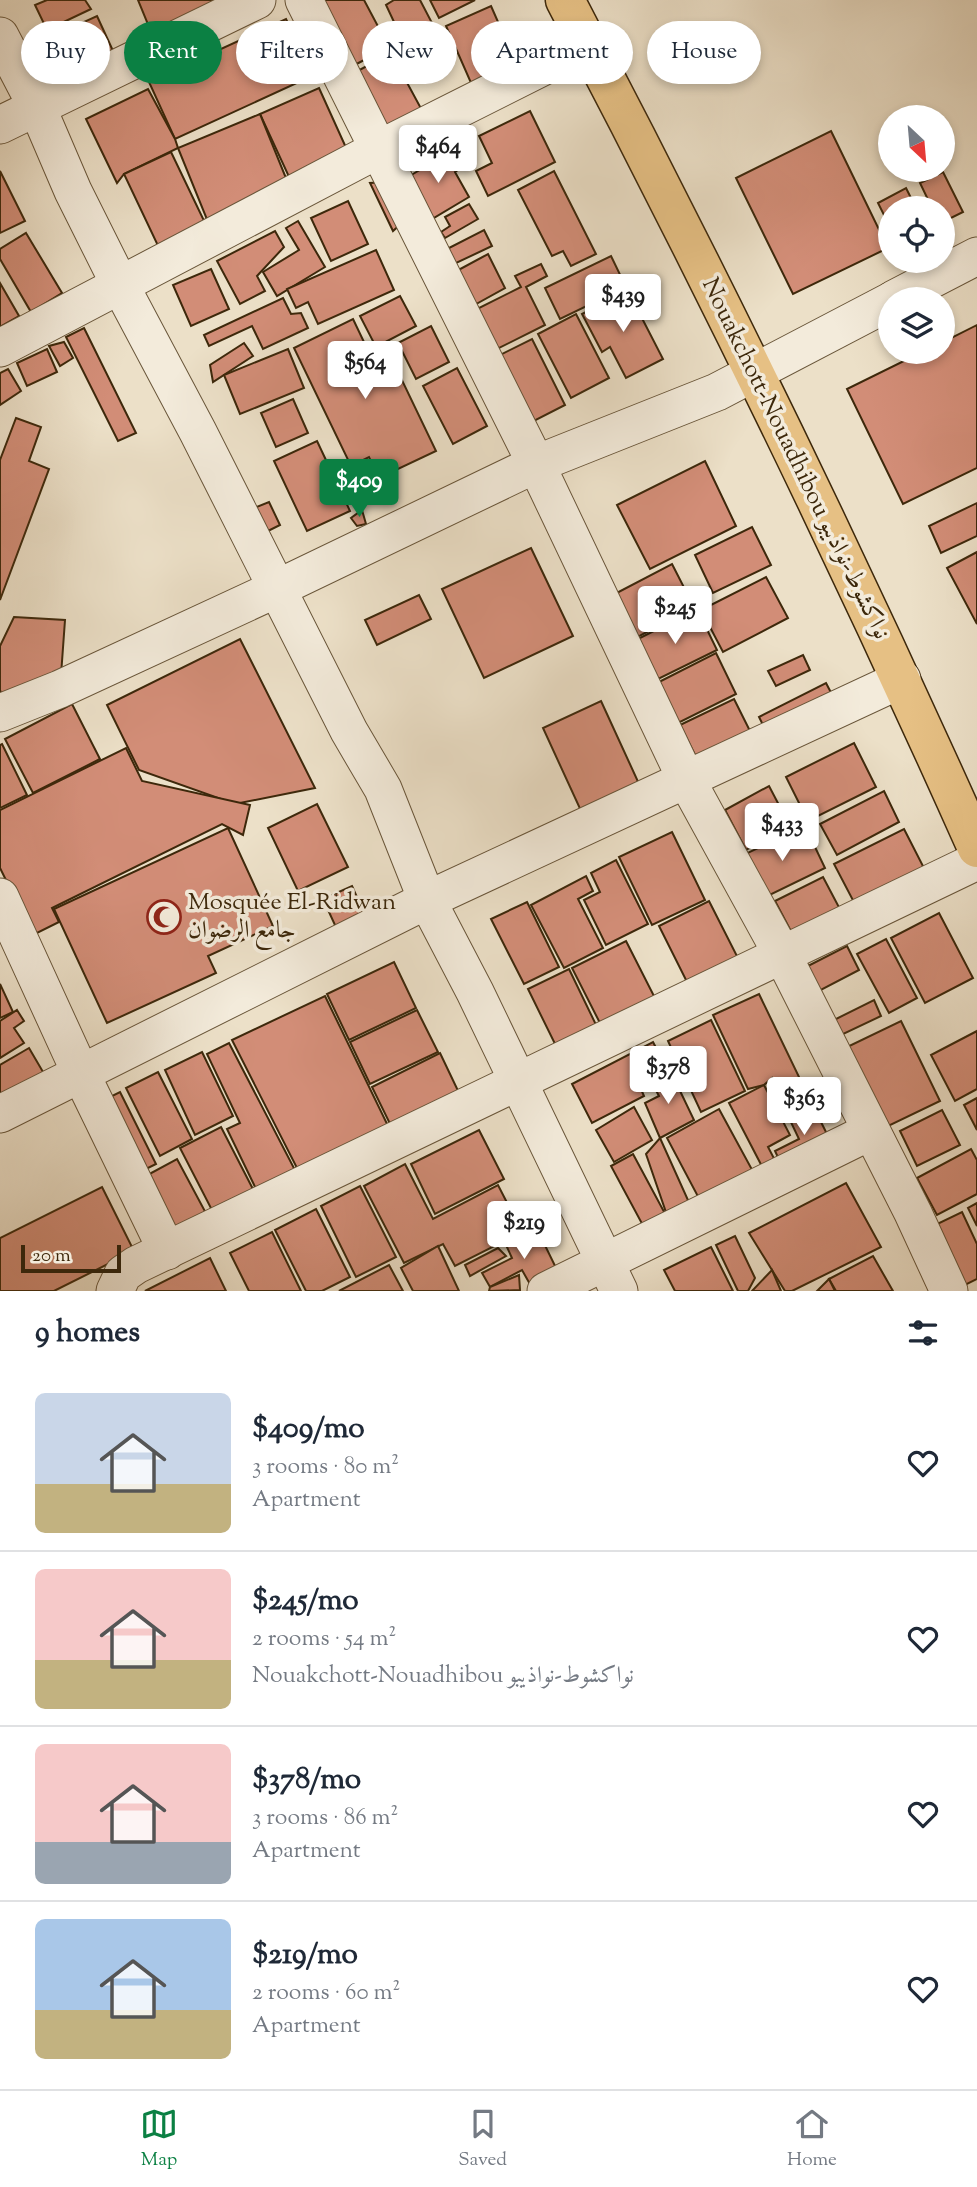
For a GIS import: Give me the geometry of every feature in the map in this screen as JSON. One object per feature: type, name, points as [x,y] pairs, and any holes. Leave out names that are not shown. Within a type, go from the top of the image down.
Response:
[{"type":"highway","name":"Nouakchott-Nouadhibou نواكشوط-نواذيبو","points":[[565,0],[576,21]]},
{"type":"highway","name":"Nouakchott-Nouadhibou نواكشوط-نواذيبو","points":[[608,84],[755,373],[902,679],[977,848]]},
{"type":"street","points":[[0,125],[257,0]]},
{"type":"street","points":[[304,0],[537,464],[686,779],[782,954],[913,1213],[948,1291]]},
{"type":"street","points":[[0,36],[37,107],[73,191],[120,285],[198,432],[349,732],[383,789],[427,900],[519,1082],[612,1276]]},
{"type":"street","points":[[0,348],[508,84]]},
{"type":"street","points":[[918,287],[977,256]]},
{"type":"street","points":[[0,713],[60,689],[276,589],[537,464],[717,392],[878,308]]},
{"type":"street","points":[[0,1114],[427,900],[902,679]]},
{"type":"street","points":[[115,1291],[123,1274],[136,1265],[977,861]]},
{"type":"street","points":[[0,897],[81,1074],[167,1251]]},
{"type":"street","points":[[546,1291],[612,1276],[871,1131]]},
{"type":"building","points":[[47,0],[85,0],[91,9],[66,21],[43,21],[35,5]]},
{"type":"building","points":[[138,0],[250,0],[205,21],[147,21]]},
{"type":"building","points":[[318,0],[364,0],[375,21],[362,21],[362,61],[348,68],[348,21],[327,21]]},
{"type":"building","points":[[394,0],[420,0],[431,21],[394,21],[386,5]]},
{"type":"building","points":[[430,0],[475,0],[439,18]]},
{"type":"building","points":[[491,6],[498,21],[471,21],[471,83],[457,51],[457,21]]},
{"type":"building","points":[[97,16],[99,21],[86,21]]},
{"type":"building","points":[[236,42],[236,84],[295,84],[175,139],[150,84],[222,84],[222,48]]},
{"type":"building","points":[[362,69],[362,84],[408,84],[424,114],[384,135],[352,74]]},
{"type":"building","points":[[471,84],[493,84],[475,92]]},
{"type":"building","points":[[319,88],[348,152],[290,179],[260,114]]},
{"type":"building","points":[[148,89],[178,148],[124,174],[117,183],[86,119]]},
{"type":"building","points":[[530,111],[555,162],[488,196],[476,171],[492,163],[479,136]]},
{"type":"building","points":[[260,114],[290,188],[208,222],[178,148]]},
{"type":"building","points":[[831,131],[878,227],[878,253],[793,294],[736,178]]},
{"type":"building","points":[[458,147],[467,164],[455,172],[469,197],[427,222],[403,180]]},
{"type":"building","points":[[171,152],[207,227],[160,250],[124,174]]},
{"type":"building","points":[[0,171],[25,221],[0,233]]},
{"type":"building","points":[[554,171],[596,254],[571,266],[563,251],[552,256],[518,190]]},
{"type":"building","points":[[386,182],[403,222],[393,231],[370,183]]},
{"type":"building","points":[[948,182],[955,196],[926,196],[920,183]]},
{"type":"building","points":[[906,188],[910,196],[891,196]]},
{"type":"building","points":[[955,196],[963,212],[955,216]]},
{"type":"building","points":[[348,201],[368,244],[331,261],[311,218]]},
{"type":"building","points":[[469,204],[478,219],[445,238],[441,232],[450,226],[445,217]]},
{"type":"building","points":[[298,221],[325,267],[277,296],[263,272],[299,250],[286,228]]},
{"type":"building","points":[[484,230],[492,246],[454,264],[447,249]]},
{"type":"building","points":[[275,231],[284,247],[257,276],[265,291],[240,304],[217,261]]},
{"type":"building","points":[[26,233],[62,293],[31,312],[0,259],[0,249]]},
{"type":"building","points":[[376,250],[394,290],[318,324],[308,302],[296,308],[287,289]]},
{"type":"building","points":[[488,254],[505,288],[469,308],[451,274]]},
{"type":"building","points":[[611,256],[626,287],[560,319],[545,288]]},
{"type":"building","points":[[541,264],[547,276],[526,287],[545,325],[489,353],[469,313],[521,287],[515,276]]},
{"type":"building","points":[[211,269],[229,309],[191,326],[173,285]]},
{"type":"building","points":[[0,283],[19,316],[0,327]]},
{"type":"building","points":[[628,291],[663,359],[626,378],[610,347],[602,352],[582,314]]},
{"type":"building","points":[[400,296],[416,326],[376,347],[360,316]]},
{"type":"building","points":[[283,298],[291,314],[301,313],[308,328],[263,349],[252,326],[209,346],[204,335]]},
{"type":"building","points":[[576,314],[609,378],[571,398],[538,334]]},
{"type":"building","points":[[353,319],[372,359],[388,351],[436,451],[379,478],[369,457],[351,466],[294,348]]},
{"type":"building","points":[[977,325],[977,468],[903,504],[847,389],[898,364],[955,364],[955,336]]},
{"type":"building","points":[[431,326],[449,362],[416,379],[398,343]]},
{"type":"building","points":[[84,328],[136,433],[118,441],[66,337]]},
{"type":"building","points":[[532,339],[565,405],[526,425],[492,359]]},
{"type":"building","points":[[64,342],[73,358],[60,366],[49,346]]},
{"type":"building","points":[[244,343],[253,356],[213,382],[210,365]]},
{"type":"building","points":[[47,349],[57,372],[27,386],[17,363]]},
{"type":"building","points":[[288,349],[304,388],[240,414],[224,375]]},
{"type":"building","points":[[457,368],[487,426],[453,444],[423,386]]},
{"type":"building","points":[[8,369],[21,391],[0,405],[0,373]]},
{"type":"building","points":[[293,399],[308,433],[276,447],[261,413]]},
{"type":"building","points":[[16,418],[41,427],[29,461],[49,469],[0,600],[0,460]]},
{"type":"building","points":[[317,441],[350,511],[307,531],[274,461]]},
{"type":"building","points":[[705,461],[736,526],[650,569],[617,505]]},
{"type":"building","points":[[366,471],[373,491],[353,499],[346,481]]},
{"type":"building","points":[[269,502],[280,525],[260,535],[254,508]]},
{"type":"building","points":[[977,503],[977,536],[941,553],[929,526]]},
{"type":"building","points":[[362,510],[366,524],[357,526],[351,518]]},
{"type":"building","points":[[752,527],[771,565],[713,593],[695,555]]},
{"type":"building","points":[[531,548],[573,636],[484,678],[442,589]]},
{"type":"building","points":[[977,552],[977,624],[947,568]]},
{"type":"building","points":[[672,564],[694,607],[632,640],[609,597]]},
{"type":"building","points":[[766,577],[788,618],[723,652],[701,610]]},
{"type":"building","points":[[419,595],[431,619],[377,645],[365,620]]},
{"type":"building","points":[[697,609],[717,650],[652,682],[632,642]]},
{"type":"building","points":[[14,617],[65,620],[60,689],[7,709],[0,690],[0,646]]},
{"type":"building","points":[[240,639],[315,788],[235,804],[139,770],[107,705]]},
{"type":"building","points":[[716,653],[736,694],[676,724],[655,684]]},
{"type":"building","points":[[803,655],[810,670],[776,686],[768,671]]},
{"type":"building","points":[[826,683],[838,706],[770,739],[759,717]]},
{"type":"building","points":[[734,699],[755,741],[701,767],[680,725]]},
{"type":"building","points":[[601,701],[640,786],[582,813],[543,728]]},
{"type":"building","points":[[72,704],[100,759],[33,793],[5,739]]},
{"type":"building","points":[[854,743],[876,787],[808,821],[786,777]]},
{"type":"building","points":[[2,744],[27,795],[0,808],[0,745]]},
{"type":"building","points":[[126,748],[142,781],[250,805],[243,835],[222,824],[52,908],[59,922],[33,935],[0,868],[0,810]]},
{"type":"building","points":[[769,786],[790,826],[746,850],[725,810]]},
{"type":"building","points":[[884,791],[899,822],[837,855],[820,824]]},
{"type":"building","points":[[317,804],[348,867],[298,891],[268,828]]},
{"type":"building","points":[[805,826],[825,868],[759,900],[739,857]]},
{"type":"building","name":"Mosquée El-Ridwan جامع الرضوان","points":[[228,828],[273,926],[208,956],[216,973],[107,1023],[54,909]]},
{"type":"building","points":[[904,829],[926,872],[857,908],[834,864]]},
{"type":"building","points":[[672,832],[705,900],[652,925],[619,857]]},
{"type":"building","points":[[616,860],[648,924],[606,945],[584,900],[600,892],[591,873]]},
{"type":"building","points":[[586,876],[593,891],[578,899],[603,948],[564,968],[531,905]]},
{"type":"building","points":[[823,877],[842,913],[794,937],[775,901]]},
{"type":"building","points":[[352,886],[369,924],[340,936],[323,899]]},
{"type":"building","points":[[709,901],[742,966],[692,992],[659,926]]},
{"type":"building","points":[[527,902],[559,967],[524,984],[491,919]]},
{"type":"building","points":[[939,913],[973,978],[925,1003],[891,938]]},
{"type":"building","points":[[886,939],[917,998],[889,1013],[857,954]]},
{"type":"building","points":[[626,941],[657,1002],[603,1029],[572,968]]},
{"type":"building","points":[[847,946],[859,970],[817,992],[804,968]]},
{"type":"building","points":[[394,962],[416,1008],[349,1040],[327,994]]},
{"type":"building","points":[[569,969],[599,1031],[558,1050],[528,989]]},
{"type":"building","points":[[0,984],[13,1012],[0,1018]]},
{"type":"building","points":[[759,994],[813,1106],[789,1118],[772,1078],[764,1085],[748,1089],[713,1015]]},
{"type":"building","points":[[325,996],[390,1130],[300,1174],[232,1040]]},
{"type":"building","points":[[874,1000],[881,1016],[839,1036],[832,1021]]},
{"type":"building","points":[[17,1010],[24,1021],[14,1028],[24,1043],[0,1058],[0,1021]]},
{"type":"building","points":[[417,1010],[438,1052],[370,1084],[350,1042]]},
{"type":"building","points":[[711,1020],[745,1091],[701,1112],[668,1041]]},
{"type":"building","points":[[901,1021],[940,1101],[882,1129],[843,1049]]},
{"type":"building","points":[[977,1031],[977,1089],[955,1101],[931,1055]]},
{"type":"building","points":[[653,1042],[665,1065],[637,1080],[644,1096],[592,1123],[572,1084]]},
{"type":"building","points":[[229,1043],[297,1174],[258,1193],[227,1129],[240,1123],[207,1054]]},
{"type":"building","points":[[29,1048],[46,1077],[4,1100],[0,1093],[0,1065]]},
{"type":"building","points":[[202,1052],[233,1116],[195,1135],[165,1070]]},
{"type":"building","points":[[440,1053],[461,1097],[393,1130],[372,1087]]},
{"type":"building","points":[[670,1070],[694,1120],[660,1138],[645,1103],[659,1096],[650,1079]]},
{"type":"building","points":[[158,1072],[192,1139],[160,1156],[126,1088]]},
{"type":"building","points":[[764,1085],[790,1135],[768,1147],[780,1170],[767,1176],[729,1103]]},
{"type":"building","points":[[120,1092],[156,1164],[138,1173],[102,1101]]},
{"type":"building","points":[[977,1098],[977,1130],[964,1105]]},
{"type":"building","points":[[813,1106],[831,1142],[782,1166],[775,1151],[799,1139],[789,1118]]},
{"type":"building","points":[[634,1107],[652,1140],[614,1162],[596,1130]]},
{"type":"building","points":[[719,1109],[756,1177],[703,1206],[667,1138]]},
{"type":"building","points":[[942,1110],[960,1145],[917,1166],[900,1131]]},
{"type":"building","points":[[221,1127],[256,1195],[215,1216],[180,1148]]},
{"type":"building","points":[[479,1130],[504,1179],[435,1214],[411,1164]]},
{"type":"building","points":[[660,1138],[692,1209],[669,1221],[646,1154]]},
{"type":"building","points":[[971,1149],[977,1160],[977,1194],[937,1215],[917,1178]]},
{"type":"building","points":[[633,1154],[669,1221],[647,1233],[611,1166]]},
{"type":"building","points":[[177,1159],[208,1217],[173,1236],[142,1178]]},
{"type":"building","points":[[405,1164],[433,1219],[498,1185],[522,1232],[455,1266],[443,1244],[404,1263],[364,1186]]},
{"type":"building","points":[[846,1183],[881,1247],[792,1291],[785,1291],[749,1233]]},
{"type":"building","points":[[360,1186],[396,1257],[356,1277],[321,1206]]},
{"type":"building","points":[[102,1187],[134,1251],[54,1291],[0,1291],[0,1238]]},
{"type":"building","points":[[977,1203],[977,1226],[968,1208]]},
{"type":"building","points":[[316,1209],[350,1277],[322,1291],[306,1291],[275,1230]]},
{"type":"building","points":[[962,1212],[977,1244],[977,1279],[959,1288],[931,1227]]},
{"type":"building","points":[[537,1229],[558,1272],[531,1286],[522,1270],[490,1287],[482,1273],[512,1258],[506,1245]]},
{"type":"building","points":[[272,1232],[301,1291],[249,1291],[230,1253]]},
{"type":"building","points":[[735,1236],[755,1278],[748,1291],[738,1291],[716,1245]]},
{"type":"building","points":[[438,1246],[459,1291],[413,1291],[401,1268]]},
{"type":"building","points":[[711,1247],[733,1291],[675,1291],[664,1270]]},
{"type":"building","points":[[498,1248],[506,1256],[470,1276],[465,1265]]},
{"type":"building","points":[[873,1256],[893,1291],[836,1291],[829,1279]]},
{"type":"building","points":[[210,1258],[226,1291],[145,1291]]},
{"type":"building","points":[[389,1265],[403,1291],[339,1291]]},
{"type":"building","points":[[772,1270],[781,1291],[752,1291]]},
{"type":"building","points":[[519,1275],[520,1290],[489,1291],[490,1287]]},
{"type":"building","points":[[829,1279],[835,1291],[817,1291]]},
{"type":"place","name":"Mosquée El-Ridwan جامع الرضوان","points":[[164,917]]}]
